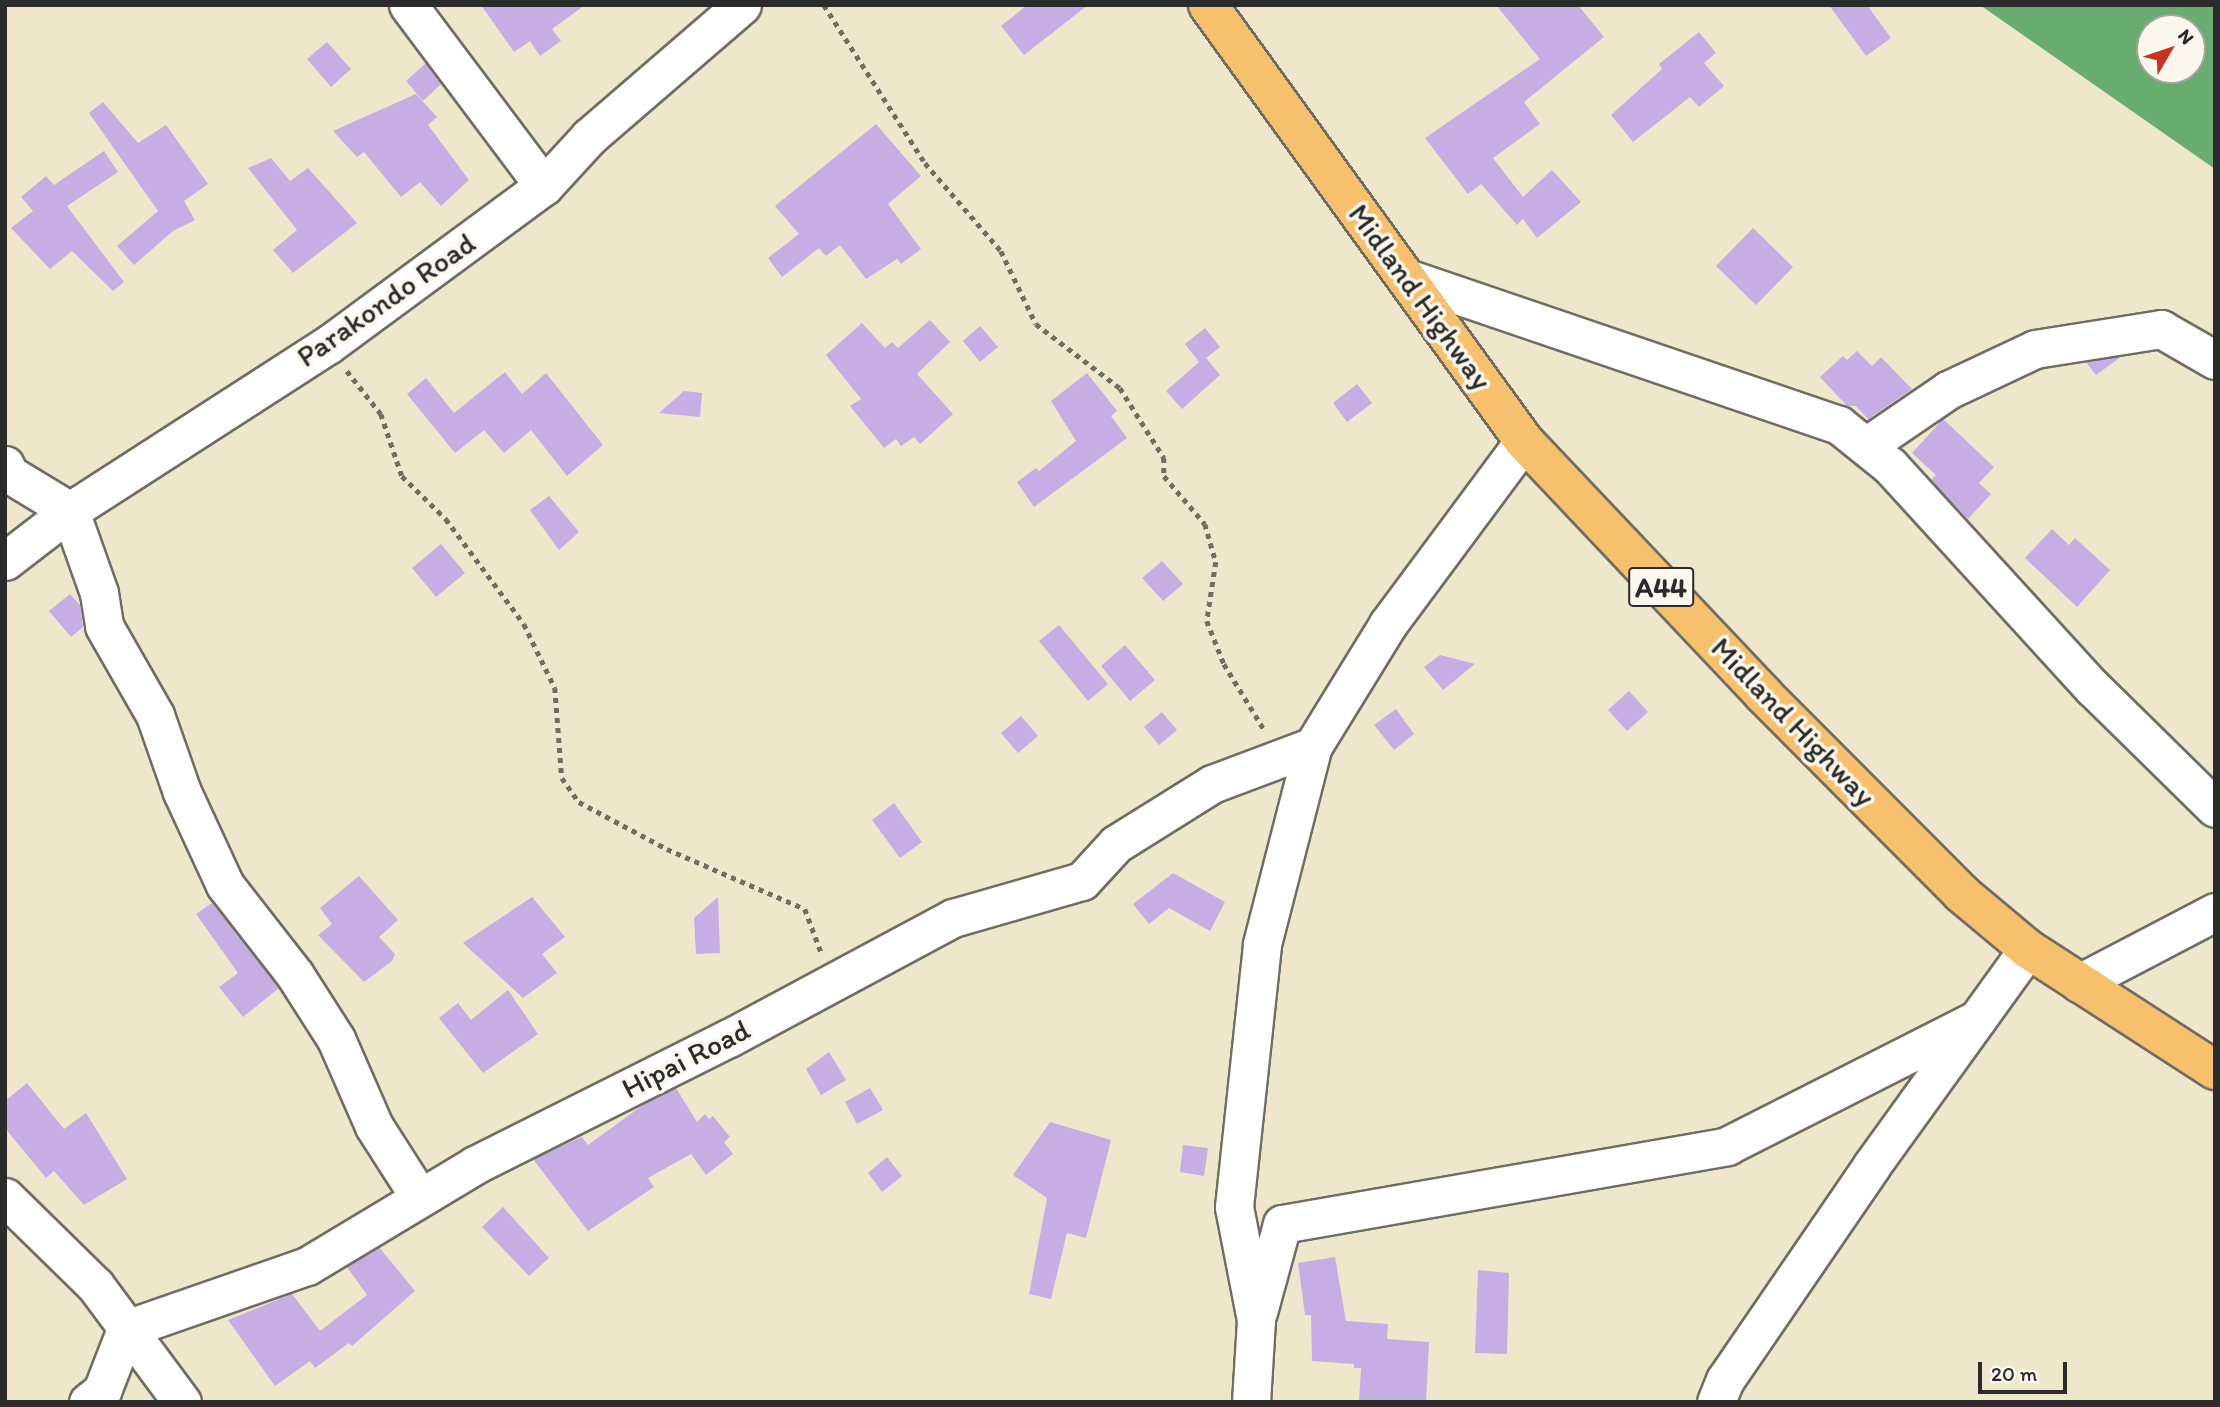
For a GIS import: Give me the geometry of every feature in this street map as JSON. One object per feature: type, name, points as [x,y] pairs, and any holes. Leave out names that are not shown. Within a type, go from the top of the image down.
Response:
[{"type":"main road","name":"Midland Highway","points":[[1208,5],[1410,279],[1524,441],[1782,713],[1961,893],[2028,949],[2215,1070]]},
{"type":"street","points":[[408,5],[544,186]]},
{"type":"street","name":"Parakondo Road","points":[[5,561],[69,511],[328,345],[544,186],[589,137],[742,5]]},
{"type":"street","points":[[1410,279],[1839,425],[1890,466],[2094,688],[2215,808]]},
{"type":"street","points":[[1866,446],[1948,390],[2035,349],[2161,329],[2215,360]]},
{"type":"street","points":[[1256,1320],[1234,1207],[1262,944],[1313,746],[1388,624],[1524,441]]},
{"type":"street","points":[[5,465],[9,474],[69,511],[99,593],[104,626],[155,715],[182,792],[225,885],[295,975],[336,1039],[374,1126],[420,1198]]},
{"type":"street","name":"Hipai Road","points":[[127,1329],[306,1266],[475,1165],[729,1038],[953,918],[1082,881],[1116,844],[1212,784],[1313,746]]},
{"type":"street","points":[[2079,983],[2215,912]]},
{"type":"street","points":[[1716,1402],[1733,1369],[2028,949]]},
{"type":"street","points":[[1251,1402],[1256,1320],[1282,1224],[1586,1167],[1727,1146],[1977,1019]]},
{"type":"street","points":[[5,1196],[94,1285],[182,1402]]},
{"type":"street","points":[[88,1402],[102,1391],[127,1329]]},
{"type":"path","points":[[824,5],[925,163],[1000,251],[1036,324],[1121,388],[1164,458],[1164,476],[1205,524],[1216,562],[1207,621],[1224,664],[1268,735],[1313,746]]},
{"type":"path","points":[[328,345],[381,414],[402,475],[446,519],[524,624],[555,688],[562,778],[579,802],[667,849],[805,909],[831,981]]},
{"type":"green space","points":[[1980,5],[2215,5],[2215,169]]},
{"type":"building","points":[[481,5],[585,5],[552,29],[561,41],[540,56],[530,41],[514,52]]},
{"type":"building","points":[[1027,5],[1088,5],[1024,55],[1001,26]]},
{"type":"building","points":[[1496,5],[1578,5],[1604,37],[1524,102],[1540,124],[1493,158],[1523,197],[1552,170],[1581,202],[1537,238],[1523,219],[1517,225],[1481,184],[1468,194],[1425,138],[1540,59]]},
{"type":"building","points":[[1829,5],[1867,5],[1891,38],[1866,56]]},
{"type":"building","points":[[1699,32],[1716,53],[1704,63],[1724,86],[1699,107],[1690,97],[1633,142],[1611,115],[1662,69],[1659,64]]},
{"type":"building","points":[[327,42],[351,69],[331,87],[307,59]]},
{"type":"building","points":[[426,63],[441,84],[423,101],[406,81]]},
{"type":"building","points":[[416,94],[437,117],[428,125],[469,180],[441,206],[420,182],[401,197],[364,152],[357,157],[333,131]]},
{"type":"building","points":[[103,102],[138,143],[166,125],[208,184],[184,201],[195,220],[173,231],[134,265],[117,246],[158,211],[89,113]]},
{"type":"building","points":[[876,124],[921,176],[888,204],[921,249],[901,264],[897,259],[866,279],[840,245],[826,256],[819,248],[782,277],[768,258],[799,234],[775,206]]},
{"type":"building","points":[[104,151],[118,172],[67,206],[124,282],[113,291],[72,251],[50,269],[11,228],[33,211],[21,197],[46,176],[54,185]]},
{"type":"building","points":[[271,158],[290,181],[308,168],[357,223],[293,273],[273,250],[297,230],[248,168]]},
{"type":"building","points":[[1753,228],[1793,267],[1756,305],[1716,266]]},
{"type":"building","points":[[930,320],[950,342],[917,374],[953,414],[920,444],[914,437],[901,446],[896,439],[884,448],[850,406],[861,399],[826,355],[862,323],[885,348],[892,342],[898,348]]},
{"type":"building","points":[[980,326],[998,347],[980,362],[963,341]]},
{"type":"building","points":[[1205,328],[1220,347],[1206,358],[1220,375],[1182,409],[1166,391],[1199,362],[1185,344]]},
{"type":"building","points":[[1857,351],[1872,366],[1881,357],[1912,389],[1868,419],[1856,406],[1847,406],[1820,377],[1843,356],[1847,360]]},
{"type":"building","points":[[2122,356],[2096,375],[2086,362]]},
{"type":"building","points":[[505,372],[522,394],[546,373],[603,445],[567,476],[531,430],[504,453],[484,430],[455,453],[407,394],[426,378],[454,413]]},
{"type":"building","points":[[1087,373],[1117,411],[1111,416],[1127,438],[1034,507],[1017,482],[1036,468],[1039,471],[1076,441],[1051,401]]},
{"type":"building","points":[[1357,384],[1372,403],[1347,422],[1333,403]]},
{"type":"building","points":[[684,391],[702,393],[700,417],[659,413]]},
{"type":"building","points":[[1943,419],[1994,467],[1979,483],[1991,494],[1968,519],[1931,480],[1936,475],[1912,453]]},
{"type":"building","points":[[549,496],[579,532],[559,550],[530,510]]},
{"type":"building","points":[[2052,529],[2069,545],[2075,538],[2110,570],[2077,607],[2025,558]]},
{"type":"building","points":[[441,544],[465,573],[436,597],[412,568]]},
{"type":"building","points":[[1162,561],[1183,584],[1163,601],[1142,578]]},
{"type":"building","points":[[70,594],[80,605],[83,627],[71,637],[49,611]]},
{"type":"building","points":[[1059,625],[1108,684],[1088,701],[1039,641]]},
{"type":"building","points":[[1125,645],[1155,680],[1130,701],[1101,666]]},
{"type":"building","points":[[1440,655],[1475,664],[1443,690],[1424,667]]},
{"type":"building","points":[[1629,691],[1648,712],[1627,731],[1608,710]]},
{"type":"building","points":[[1396,709],[1414,734],[1394,750],[1374,725]]},
{"type":"building","points":[[1162,712],[1177,730],[1159,745],[1144,727]]},
{"type":"building","points":[[1021,716],[1038,736],[1018,753],[1001,733]]},
{"type":"building","points":[[894,803],[922,842],[900,858],[872,820]]},
{"type":"building","points":[[1173,873],[1225,902],[1210,931],[1169,908],[1149,924],[1133,904]]},
{"type":"building","points":[[359,876],[398,920],[379,937],[395,954],[392,961],[364,982],[318,935],[332,924],[320,908]]},
{"type":"building","points":[[532,897],[565,937],[542,954],[557,973],[523,998],[463,943]]},
{"type":"building","points":[[718,897],[720,953],[696,954],[694,918]]},
{"type":"building","points":[[212,903],[279,988],[243,1017],[219,987],[238,973],[196,914]]},
{"type":"building","points":[[508,990],[538,1034],[483,1073],[439,1018],[458,1003],[471,1020]]},
{"type":"building","points":[[829,1052],[846,1080],[821,1095],[806,1069]]},
{"type":"building","points":[[27,1083],[64,1129],[86,1113],[127,1179],[84,1205],[54,1171],[46,1178],[5,1128],[5,1101]]},
{"type":"building","points":[[676,1088],[697,1122],[705,1114],[709,1119],[713,1116],[730,1137],[724,1142],[733,1154],[706,1175],[691,1154],[648,1178],[654,1187],[588,1231],[533,1159],[582,1137],[588,1145],[643,1105]]},
{"type":"building","points":[[870,1088],[883,1110],[857,1124],[845,1102]]},
{"type":"building","points":[[1050,1122],[1111,1140],[1086,1238],[1067,1233],[1051,1299],[1029,1294],[1047,1198],[1013,1175]]},
{"type":"building","points":[[1183,1145],[1208,1148],[1204,1176],[1180,1172]]},
{"type":"building","points":[[887,1157],[902,1176],[882,1192],[868,1173]]},
{"type":"building","points":[[503,1207],[549,1258],[529,1276],[482,1227]]},
{"type":"building","points":[[379,1247],[415,1291],[352,1346],[349,1343],[315,1368],[310,1361],[275,1386],[228,1320],[292,1294],[320,1331],[367,1295],[347,1267]]},
{"type":"building","points":[[1335,1257],[1346,1321],[1388,1324],[1387,1339],[1429,1342],[1426,1402],[1359,1402],[1361,1368],[1354,1368],[1354,1364],[1312,1361],[1311,1315],[1305,1315],[1298,1263]]},
{"type":"building","points":[[1478,1270],[1509,1273],[1507,1354],[1475,1353]]}]
